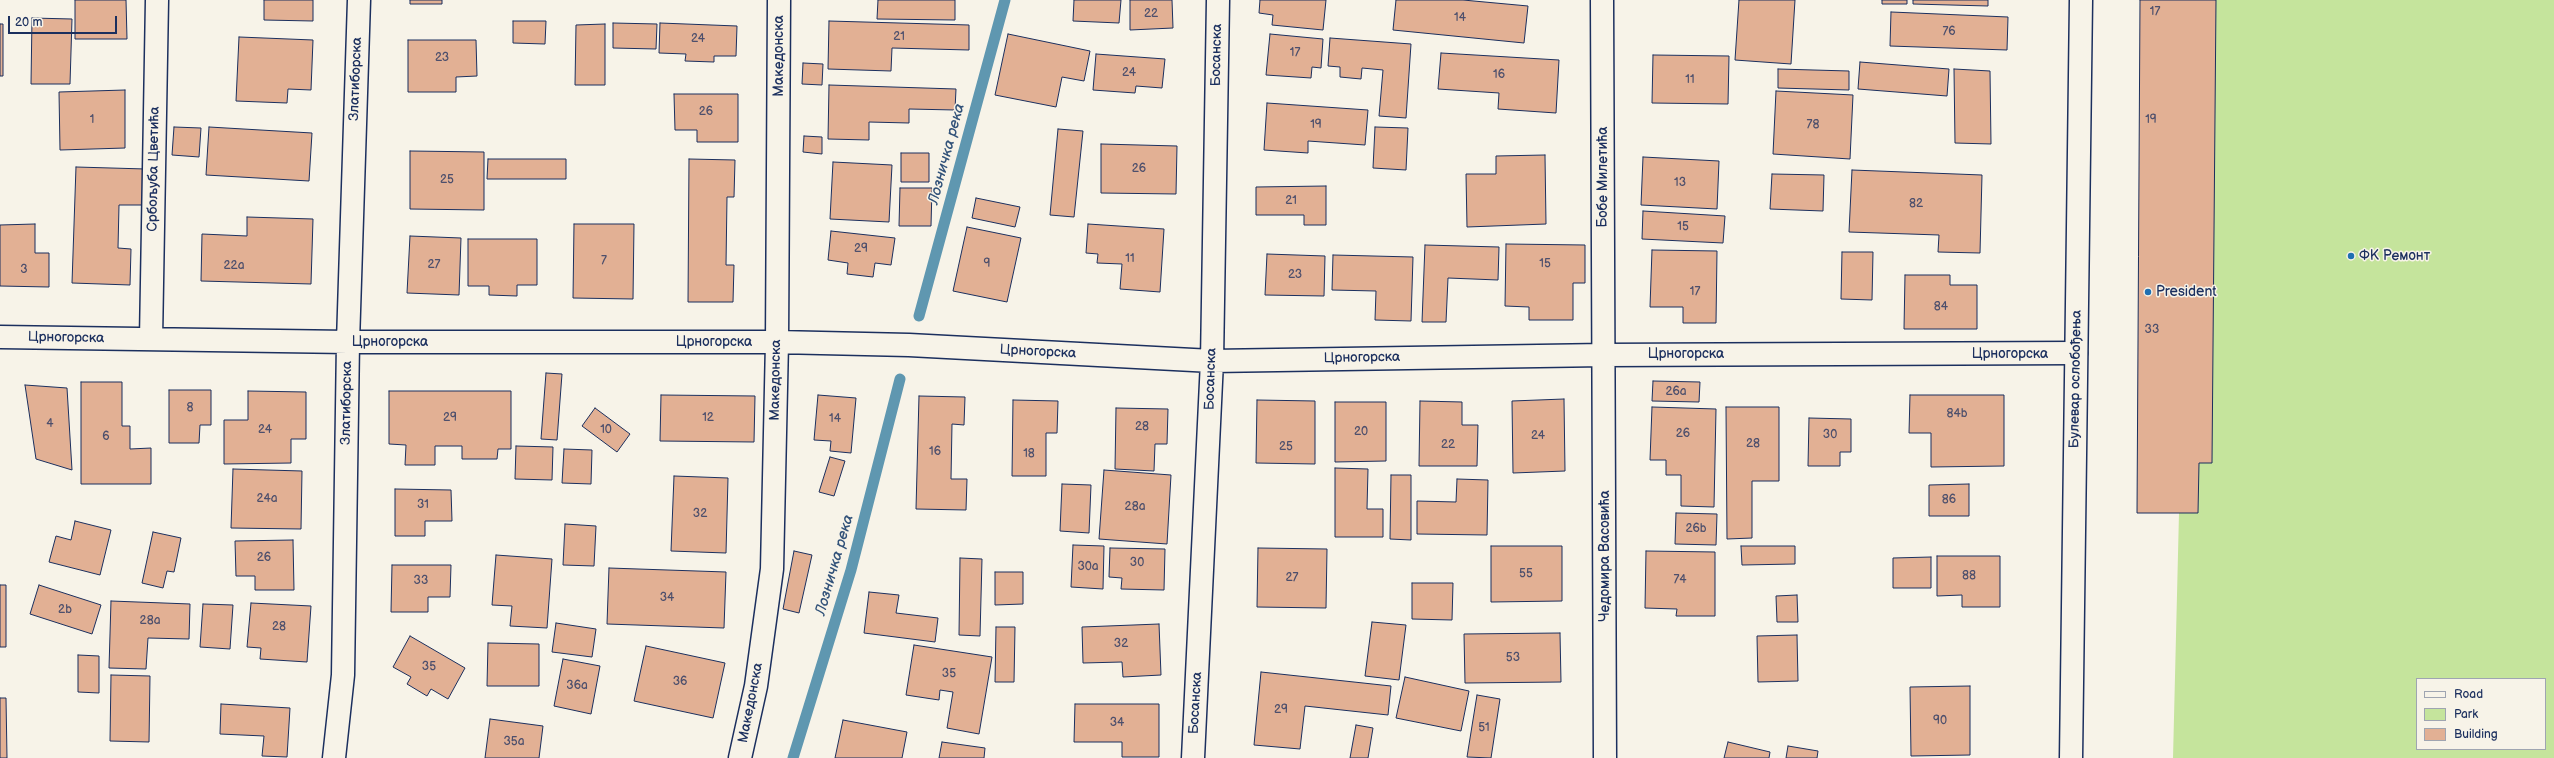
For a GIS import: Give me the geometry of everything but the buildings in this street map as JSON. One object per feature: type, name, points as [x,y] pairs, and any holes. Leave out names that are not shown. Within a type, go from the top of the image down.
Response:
[{"type":"street","name":"Србољуба Цветића","points":[[151,339],[157,0]]},
{"type":"street","name":"Златиборска","points":[[334,758],[343,675],[348,342],[359,0]]},
{"type":"street","name":"Македонска","points":[[740,758],[756,686],[772,569],[777,342],[779,0]]},
{"type":"street","name":"Босанска","points":[[1193,758],[1212,360],[1218,0]]},
{"type":"street","name":"Бобе Милетића","points":[[1602,0],[1604,355]]},
{"type":"street","name":"Булевар ослобођења","points":[[2071,758],[2081,0]]},
{"type":"street","name":"Црногорска","points":[[0,337],[348,342],[777,342],[909,345],[1212,360],[1604,355],[2076,353]]},
{"type":"street","name":"Чедомира Васовића","points":[[1604,355],[1605,758]]},
{"type":"green space","name":"ФК Ремонт","points":[[2158,0],[2554,0],[2554,758],[2173,758],[2179,513],[2137,513]]},
{"type":"waterway","name":"Лозничка река","points":[[919,316],[1005,0]]},
{"type":"waterway","name":"Лозничка река","points":[[793,758],[851,570],[900,379]]},
{"type":"place","name":"ФК Ремонт","points":[[2351,256]]},
{"type":"place","name":"President","points":[[2148,292]]}]
